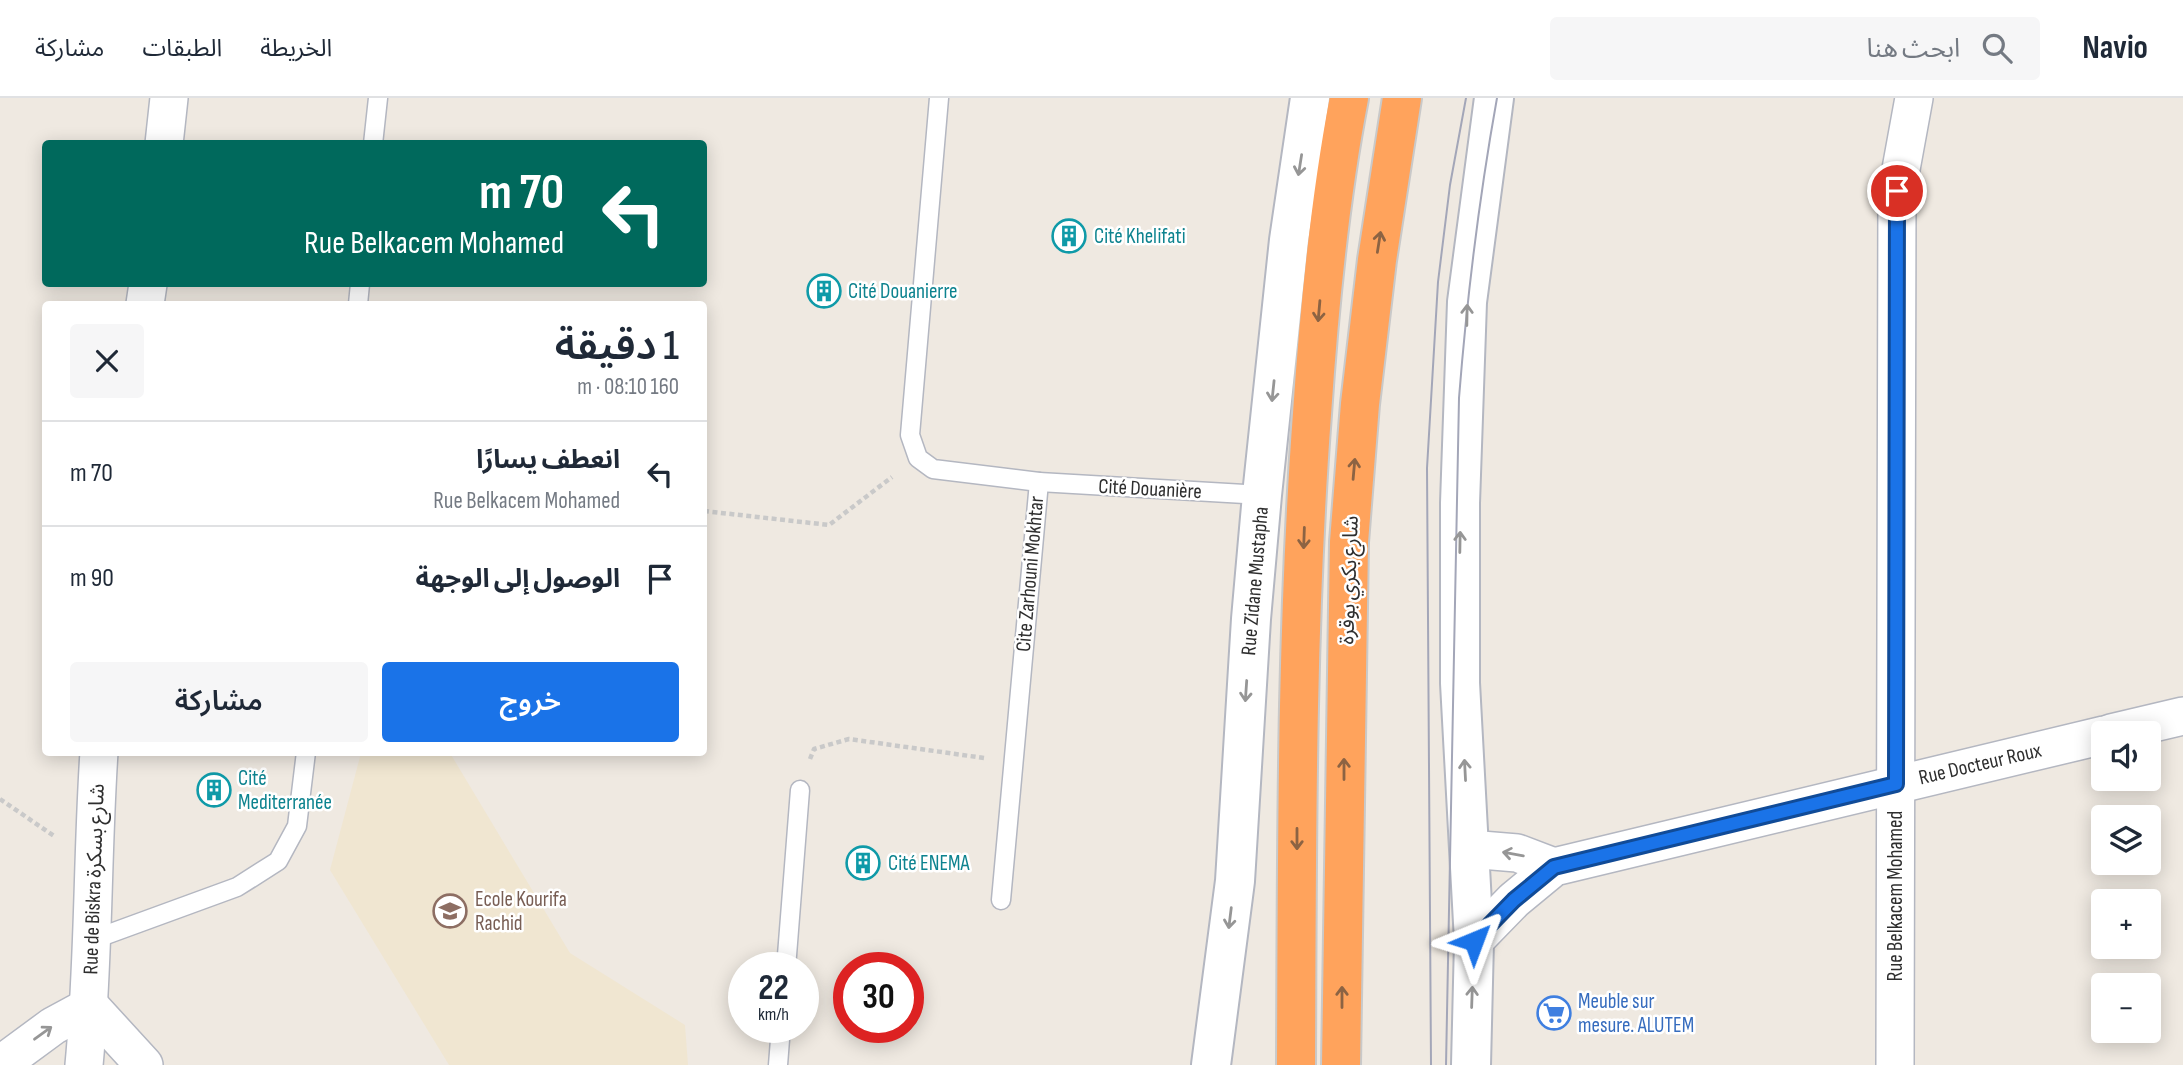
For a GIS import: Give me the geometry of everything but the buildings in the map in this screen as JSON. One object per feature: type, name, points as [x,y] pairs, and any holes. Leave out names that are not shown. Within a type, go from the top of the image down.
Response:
[{"type":"highway","points":[[1296,1065],[1297,709],[1306,487],[1320,303],[1349,98]]},
{"type":"highway","name":"شارع بكري بوقرة","points":[[1342,1065],[1349,542],[1370,313],[1402,98]]},
{"type":"street","points":[[164,140],[169,98]]},
{"type":"street","name":"Rue Zidane Mustapha","points":[[1211,1065],[1235,881],[1251,619],[1262,495],[1289,240],[1310,98]]},
{"type":"street","points":[[1471,1065],[1474,941],[1460,683],[1460,503],[1467,302],[1494,98]]},
{"type":"street","name":"Rue Belkacem Mohamed","points":[[1895,1065],[1897,191],[1914,98]]},
{"type":"street","points":[[2161,721],[2183,716]]},
{"type":"street","name":"Rue Docteur Roux","points":[[1474,941],[1514,900],[1554,867],[2091,738]]},
{"type":"street","name":"Rue de Biskra شارع بسكرة","points":[[84,1065],[90,1006],[99,756]]},
{"type":"street","points":[[1469,849],[1517,853],[1554,867]]},
{"type":"street","points":[[0,1065],[53,1026],[90,1006],[144,1065]]},
{"type":"lane","points":[[373,140],[378,98]]},
{"type":"lane","points":[[918,458],[910,435],[939,98]]},
{"type":"lane","name":"Cite Zarhouni Mokhtar","points":[[918,458],[933,469],[1039,482],[1001,900]]},
{"type":"lane","name":"Cité Douanière","points":[[1039,482],[1262,495]]},
{"type":"lane","points":[[92,940],[237,887],[278,861],[297,826],[306,756]]},
{"type":"lane","points":[[787,952],[800,790]]},
{"type":"lane","points":[[778,1065],[780,1043]]},
{"type":"path","points":[[707,511],[829,525],[918,458]]},
{"type":"path","points":[[800,790],[814,749],[849,738],[1014,762]]},
{"type":"path","points":[[0,799],[93,862]]},
{"type":"shaded area","name":"Ecole Kourifa Rachid","points":[[360,756],[452,756],[570,953],[685,1025],[688,1065],[449,1065],[330,870]]},
{"type":"tram line","points":[[1431,1065],[1427,468],[1438,282],[1450,185],[1466,98]]},
{"type":"tram line","points":[[1446,1065],[1459,398],[1474,248],[1497,98]]},
{"type":"place","name":"Cité Khelifati","points":[[1069,236]]},
{"type":"place","name":"Cité Douanierre","points":[[824,291]]},
{"type":"place","name":"Cité Mediterranée","points":[[214,790]]},
{"type":"place","name":"Cité ENEMA","points":[[863,863]]},
{"type":"place","name":"Ecole Kourifa Rachid","points":[[450,911]]},
{"type":"place","name":"Meuble sur mesure. ALUTEM","points":[[1554,1013]]},
{"type":"route","points":[[1474,941],[1514,900],[1554,867],[1896,784],[1897,191]]}]
